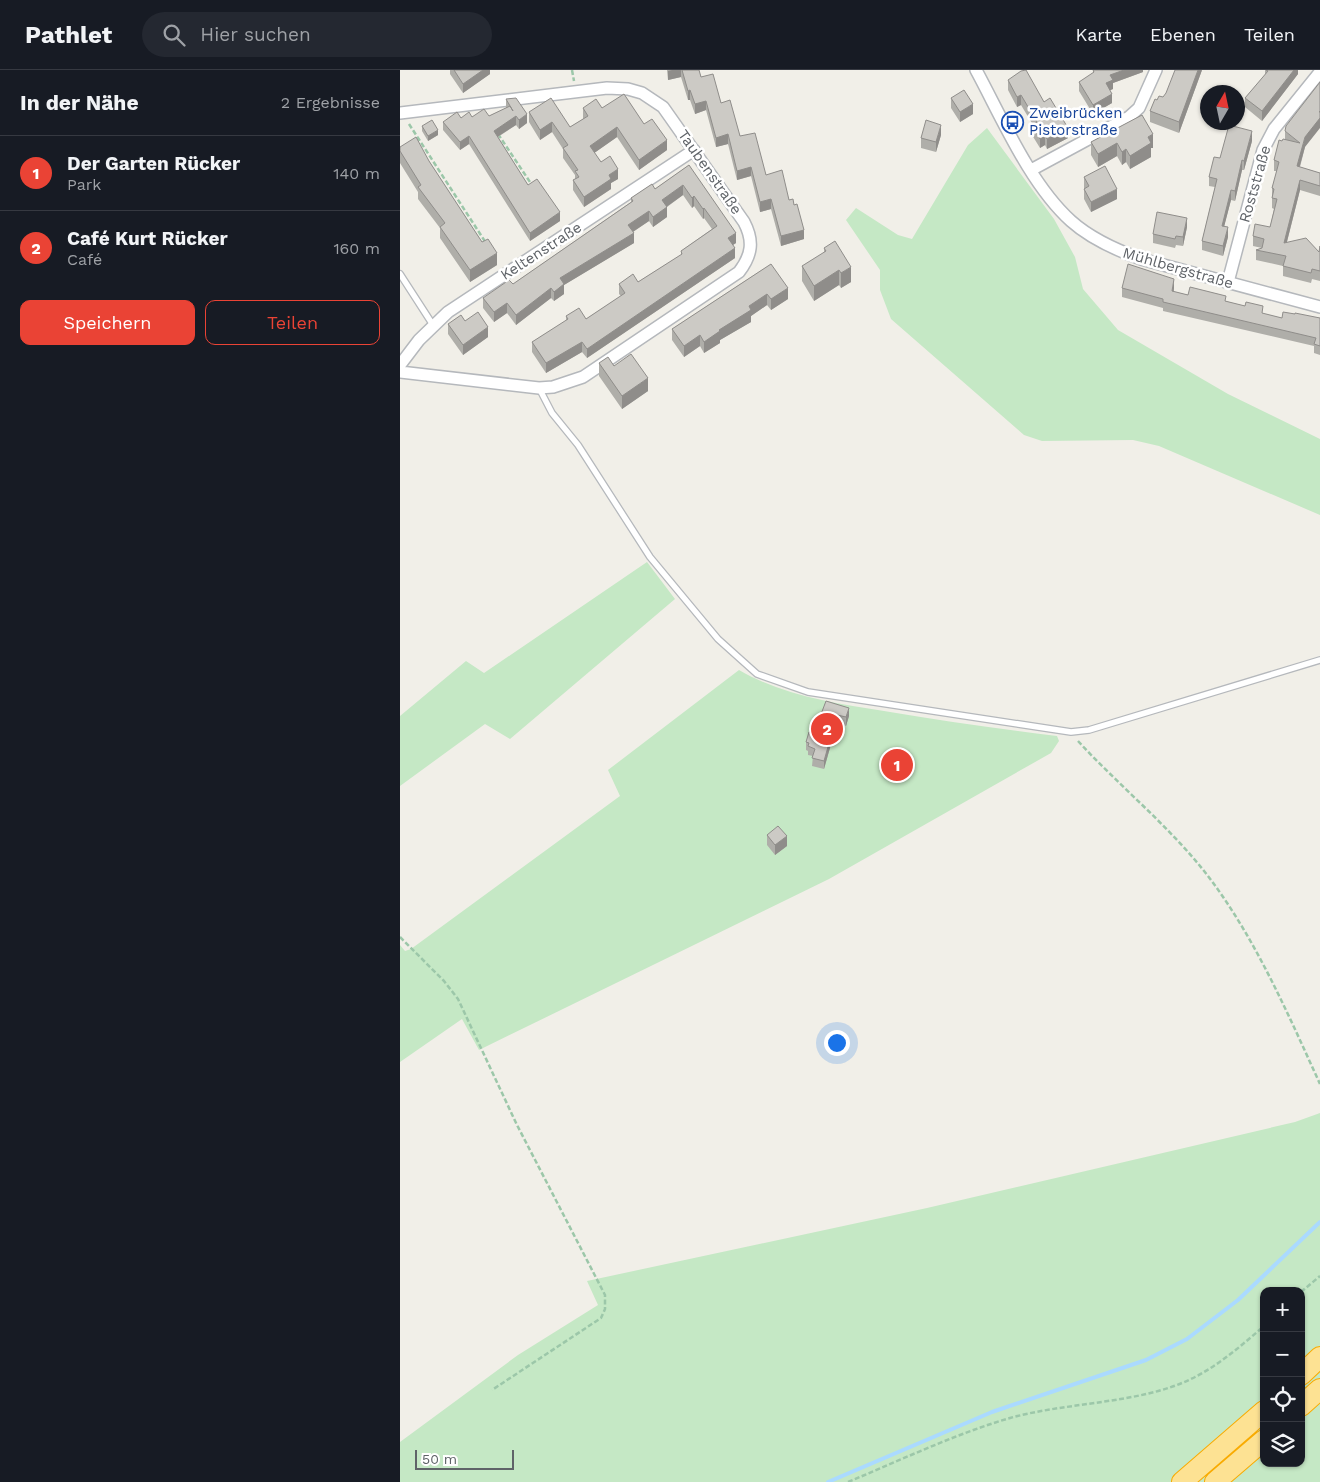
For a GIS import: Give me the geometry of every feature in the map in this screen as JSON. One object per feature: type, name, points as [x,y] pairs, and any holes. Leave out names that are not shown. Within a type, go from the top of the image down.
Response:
[{"type":"highway","points":[[1305,1371],[1320,1357]]},
{"type":"highway","points":[[1305,1402],[1320,1389]]},
{"type":"highway","points":[[1182,1482],[1260,1414]]},
{"type":"highway","points":[[1215,1482],[1260,1443]]},
{"type":"street","name":"Mühlbergstraße","points":[[976,70],[1031,170],[1057,206],[1072,222],[1095,238],[1116,250],[1142,259],[1320,307]]},
{"type":"street","points":[[1031,170],[1129,118],[1139,108],[1156,70]]},
{"type":"street","name":"Roststraße","points":[[1228,282],[1263,150],[1269,138],[1320,72]]},
{"type":"street","name":"Taubenstraße","points":[[400,372],[539,388],[553,387],[583,377],[739,272],[748,260],[751,247],[749,232],[744,222],[694,150],[663,107],[642,93],[628,89],[576,90],[401,112]]},
{"type":"street","name":"Keltenstraße","points":[[400,366],[407,354],[433,325],[456,307],[694,150]]},
{"type":"lane","points":[[400,274],[433,325]]},
{"type":"lane","points":[[539,388],[552,413],[578,445],[650,557],[718,639],[757,674],[808,692],[1071,732],[1089,730],[1320,660]]},
{"type":"path","points":[[401,112],[486,245]]},
{"type":"path","points":[[498,133],[532,185]]},
{"type":"path","points":[[1071,732],[1149,809],[1210,879],[1257,953],[1320,1084]]},
{"type":"path","points":[[400,937],[444,981],[458,1000],[517,1125],[605,1295],[605,1309],[600,1318],[492,1390]]},
{"type":"path","points":[[1305,1289],[1320,1276]]},
{"type":"path","points":[[848,1482],[1007,1419],[1042,1410],[1133,1397],[1190,1380],[1240,1347],[1260,1330]]},
{"type":"green space","points":[[987,128],[1054,219],[1075,257],[1083,289],[1118,330],[1228,394],[1320,439],[1320,515],[1159,446],[1133,440],[1042,441],[1024,435],[891,319],[880,290],[880,270],[846,220],[856,208],[898,235],[912,239],[968,145]]},
{"type":"green space","points":[[647,562],[675,599],[510,739],[485,724],[400,786],[400,716],[466,661],[484,673]]},
{"type":"green space","points":[[739,670],[756,679],[791,692],[828,701],[1057,736],[1059,741],[1051,753],[829,879],[479,1050],[462,1019],[400,1062],[400,945],[405,951],[411,949],[620,796],[608,770]]},
{"type":"green space","points":[[1320,1113],[1320,1482],[400,1482],[400,1442],[518,1355],[598,1305],[587,1281],[927,1208],[1295,1122]]},
{"type":"building","points":[[454,70],[483,70],[463,84]]},
{"type":"building","points":[[682,70],[699,70],[701,77],[713,74],[721,103],[730,100],[740,136],[755,133],[766,175],[782,170],[789,200],[793,199],[794,205],[797,204],[804,230],[781,236],[771,199],[760,202],[751,167],[737,171],[728,134],[716,138],[706,101],[695,104],[690,90],[688,91]]},
{"type":"building","points":[[1026,70],[1044,102],[1050,98],[1068,128],[1047,139],[1045,136],[1040,139],[1032,125],[1037,122],[1021,95],[1017,97],[1008,80],[1021,71]]},
{"type":"building","points":[[1093,70],[1124,70],[1110,75],[1113,80],[1106,83],[1112,94],[1093,105],[1079,82],[1094,72]]},
{"type":"building","points":[[1175,70],[1198,70],[1179,122],[1150,111],[1155,99],[1157,100],[1159,96],[1163,97],[1166,93]]},
{"type":"building","points":[[1266,70],[1294,70],[1262,111],[1245,98],[1268,71]]},
{"type":"building","points":[[1320,82],[1320,118],[1305,137],[1297,166],[1320,173],[1320,186],[1300,180],[1284,243],[1306,238],[1319,252],[1320,246],[1320,271],[1312,269],[1311,273],[1283,266],[1286,256],[1256,250],[1262,248],[1264,239],[1253,236],[1255,224],[1270,227],[1277,199],[1272,198],[1274,189],[1272,188],[1279,162],[1274,160],[1279,140],[1282,141],[1283,139],[1300,143],[1285,131],[1286,126]]},
{"type":"building","points":[[964,90],[973,104],[960,112],[951,98]]},
{"type":"building","points":[[624,94],[644,124],[652,119],[667,140],[639,160],[617,127],[590,146],[601,162],[610,156],[618,169],[609,175],[611,179],[584,197],[573,180],[579,177],[575,171],[578,170],[563,148],[568,145],[552,122],[540,130],[529,112],[551,98],[570,127],[588,116],[583,108],[596,99],[602,108]]},
{"type":"building","points":[[516,98],[527,114],[519,120],[516,116],[494,131],[528,185],[537,179],[560,212],[530,233],[469,136],[460,142],[443,122],[457,112],[461,118],[469,112],[472,117],[484,109],[489,116],[510,106],[513,111],[506,99]]},
{"type":"building","points":[[1142,115],[1153,134],[1148,137],[1151,143],[1130,156],[1126,149],[1122,152],[1117,143],[1098,154],[1091,142]]},
{"type":"building","points":[[432,120],[438,130],[428,136],[422,126]]},
{"type":"building","points":[[926,120],[941,125],[936,142],[921,138]]},
{"type":"building","points":[[1245,129],[1252,131],[1244,161],[1242,160],[1235,191],[1231,190],[1222,226],[1228,227],[1223,246],[1202,241],[1217,179],[1209,177],[1214,157],[1220,158],[1228,130]]},
{"type":"building","points":[[416,137],[429,161],[482,242],[488,239],[497,253],[470,270],[440,227],[445,223],[418,187],[421,185],[400,151],[400,147]]},
{"type":"building","points":[[689,165],[736,233],[728,238],[735,248],[587,349],[582,342],[546,363],[532,342],[568,319],[566,316],[579,308],[586,319],[625,293],[619,284],[633,274],[638,282],[682,254],[681,251],[717,226],[683,185],[662,200],[667,207],[653,217],[649,211],[628,225],[634,233],[560,278],[564,284],[554,292],[551,288],[516,315],[507,303],[494,312],[483,298],[509,280],[513,284],[633,201],[631,198],[652,184],[655,189]]},
{"type":"building","points":[[1105,166],[1117,189],[1091,202],[1084,189],[1089,186],[1084,177]]},
{"type":"building","points":[[1157,212],[1187,218],[1183,237],[1176,236],[1175,239],[1153,234]]},
{"type":"building","points":[[835,241],[851,267],[841,273],[839,270],[814,286],[802,266],[826,251],[824,248]]},
{"type":"building","points":[[771,264],[788,288],[771,299],[767,294],[749,306],[751,310],[704,342],[700,335],[684,346],[672,329]]},
{"type":"building","points":[[1128,264],[1174,279],[1172,291],[1188,295],[1190,287],[1226,296],[1225,301],[1245,306],[1246,302],[1263,306],[1262,313],[1282,318],[1283,312],[1320,318],[1320,346],[1314,344],[1316,338],[1163,302],[1163,299],[1122,288]]},
{"type":"building","points":[[478,312],[488,327],[463,345],[448,324],[461,315],[465,321]]},
{"type":"building","points":[[631,354],[648,378],[622,396],[599,363],[608,357],[614,366]]},
{"type":"building","points":[[826,701],[849,708],[846,717],[837,715],[824,761],[812,758],[815,749],[808,746],[809,743],[806,742],[809,732],[812,733],[813,729],[815,730]]},
{"type":"building","points":[[778,826],[787,836],[775,845],[767,835]]},
{"type":"waterway","points":[[828,1482],[992,1412],[1146,1360],[1187,1339],[1238,1300],[1320,1222]]},
{"type":"place","name":"Zweibrücken Pistorstraße","points":[[1013,122]]},
{"type":"place","name":"Café Kurt Rücker","points":[[827,729]]},
{"type":"place","name":"Der Garten Rücker","points":[[897,765]]}]
